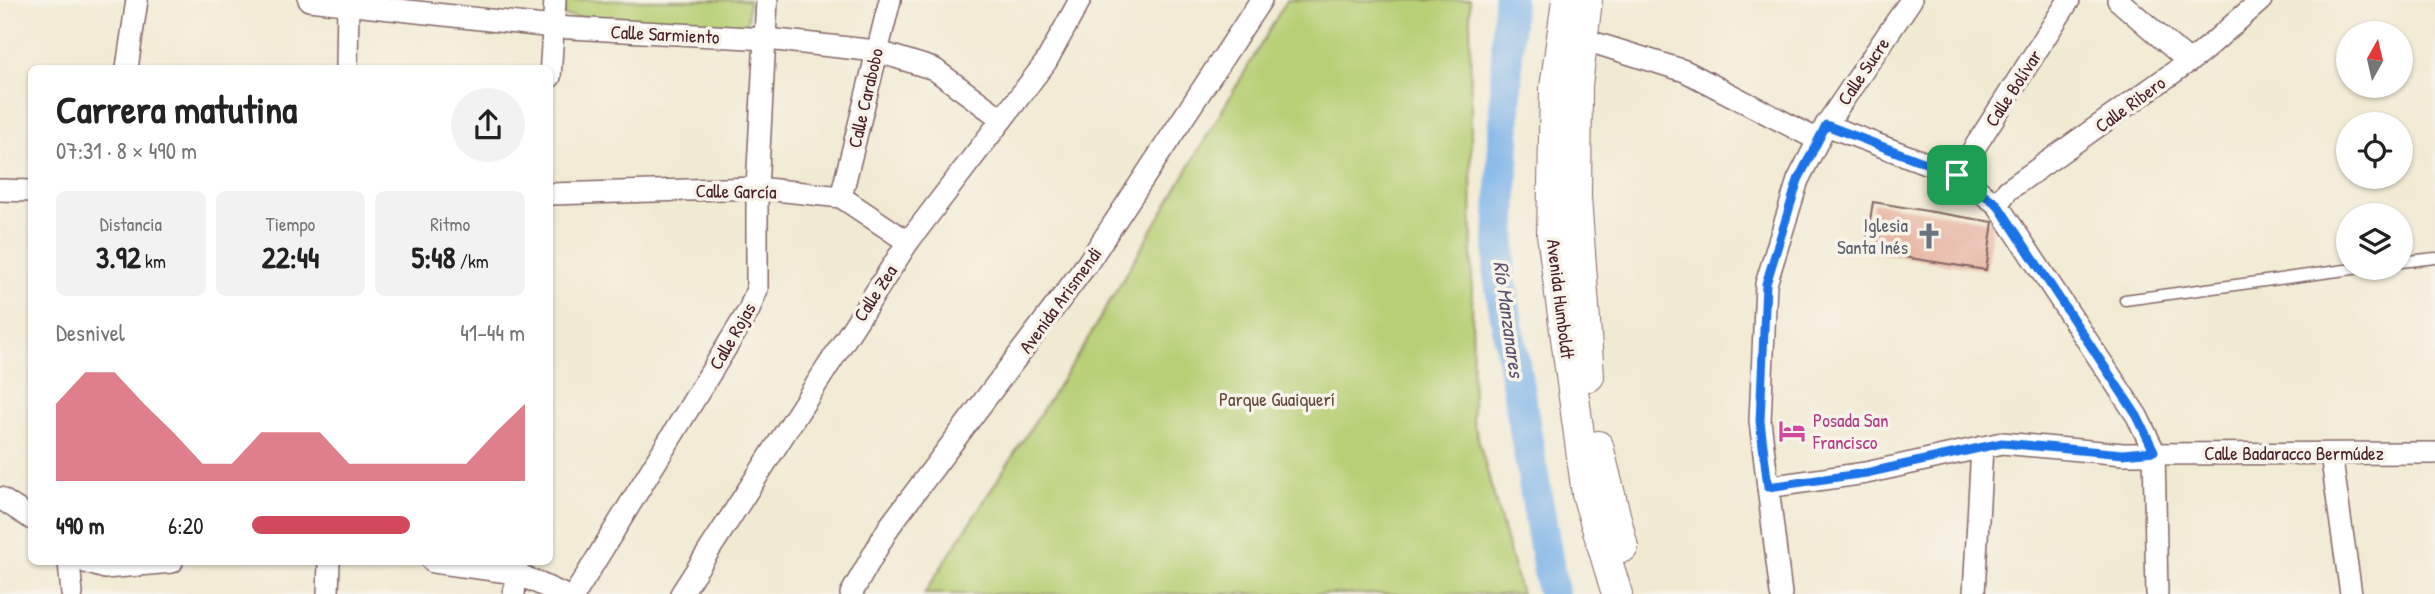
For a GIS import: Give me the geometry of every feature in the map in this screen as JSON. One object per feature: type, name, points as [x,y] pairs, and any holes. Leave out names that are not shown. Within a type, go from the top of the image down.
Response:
[{"type":"main road","name":"Avenida Humboldt","points":[[1567,0],[1555,88],[1552,234],[1587,494],[1617,594]]},
{"type":"main road","name":"Avenida Humboldt","points":[[1587,0],[1577,86],[1576,197],[1592,412],[1605,477],[1638,594]]},
{"type":"street","points":[[127,65],[137,0]]},
{"type":"street","name":"Calle Sarmiento","points":[[309,0],[466,9],[553,27],[767,39],[876,51],[933,69],[1002,120]]},
{"type":"street","points":[[551,65],[555,0]]},
{"type":"street","name":"Calle Rojas","points":[[575,594],[749,310],[757,289],[757,188],[767,0]]},
{"type":"street","name":"Calle Carabobo","points":[[841,197],[890,0]]},
{"type":"street","name":"Calle Zea","points":[[681,594],[908,243],[1046,62],[1080,0]]},
{"type":"street","name":"Avenida Arismendi","points":[[851,594],[889,527],[1087,264],[1261,0]]},
{"type":"street","name":"Calle Sucre","points":[[1781,594],[1760,421],[1766,284],[1798,180],[1822,133],[1911,0]]},
{"type":"street","name":"Calle Bolívar","points":[[1957,175],[2069,0]]},
{"type":"street","points":[[2118,0],[2189,62]]},
{"type":"street","name":"Calle Ribero","points":[[1997,204],[2008,190],[2189,62],[2261,0]]},
{"type":"street","points":[[347,2],[347,65]]},
{"type":"street","points":[[1583,39],[1685,71],[1822,133],[1957,175],[1997,204],[2137,416],[2154,451],[2157,594]]},
{"type":"street","name":"Calle García","points":[[553,194],[757,188],[841,197],[908,243]]},
{"type":"street","points":[[0,190],[28,191]]},
{"type":"street","name":"Calle Badaracco Bermúdez","points":[[1768,487],[1866,473],[2002,443],[2123,454],[2154,451],[2435,453]]},
{"type":"street","points":[[1974,594],[1982,447]]},
{"type":"street","points":[[2331,454],[2351,594]]},
{"type":"street","points":[[0,498],[28,516]]},
{"type":"street","points":[[69,565],[72,594]]},
{"type":"street","points":[[95,565],[105,568],[138,565]]},
{"type":"street","points":[[328,594],[329,565]]},
{"type":"street","points":[[451,565],[516,576],[562,594]]},
{"type":"lane","points":[[2413,261],[2435,258]]},
{"type":"lane","points":[[2125,300],[2336,271]]},
{"type":"green space","points":[[565,0],[749,0],[747,27],[564,16]]},
{"type":"green space","name":"Parque Guaiquerí","points":[[1287,0],[1470,0],[1473,420],[1521,594],[924,594],[1083,347]]},
{"type":"building","name":"Iglesia Santa Inés","points":[[1873,202],[1993,222],[1986,270],[1865,251]]},
{"type":"waterway","name":"Río Manzanares","points":[[1509,0],[1499,275],[1553,594]]},
{"type":"place","name":"Iglesia Santa Inés","points":[[1929,236]]},
{"type":"place","name":"Posada San Francisco","points":[[1792,431]]},
{"type":"route","points":[[1826,125],[1853,133],[1957,175],[1997,204],[2137,416],[2154,451],[2123,454],[2002,443],[1866,473],[1768,487],[1760,421],[1766,284],[1798,180],[1826,125]]}]
